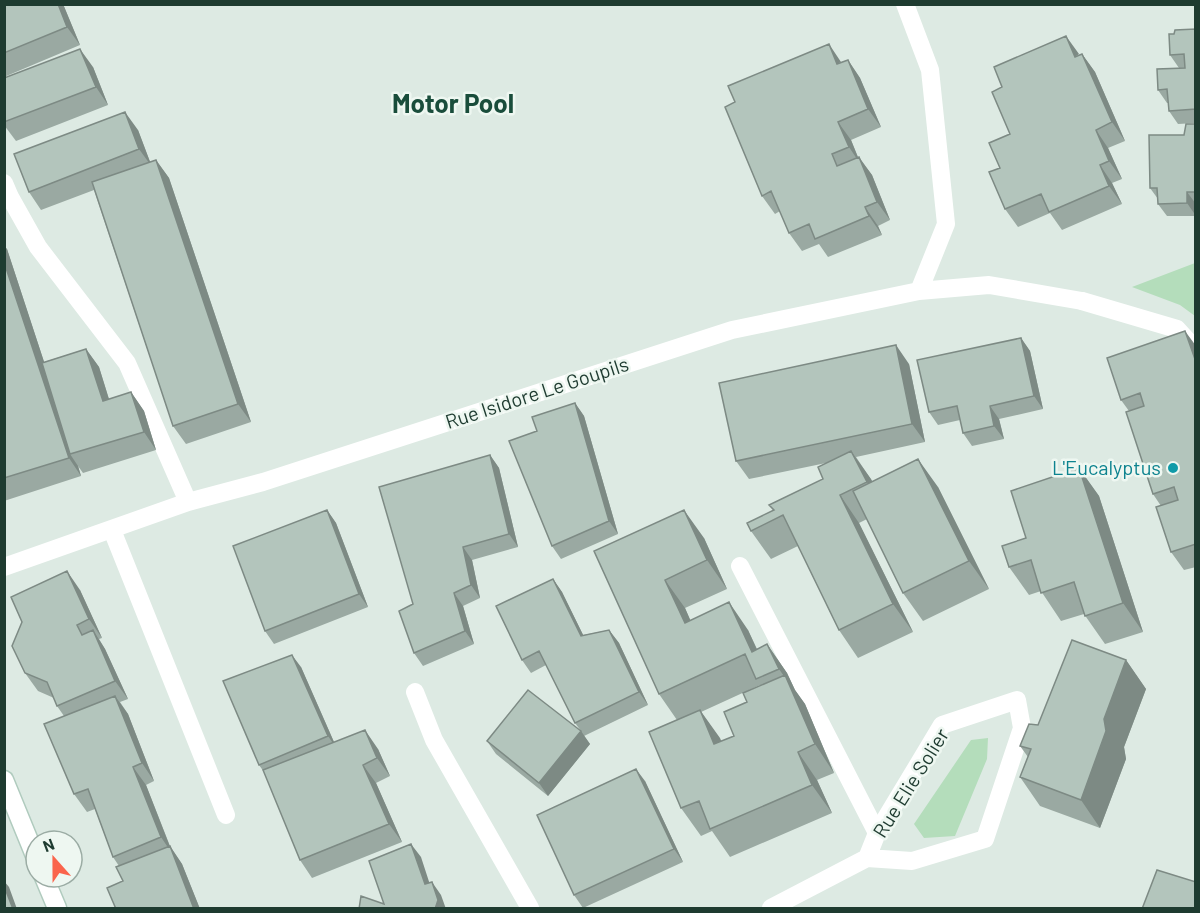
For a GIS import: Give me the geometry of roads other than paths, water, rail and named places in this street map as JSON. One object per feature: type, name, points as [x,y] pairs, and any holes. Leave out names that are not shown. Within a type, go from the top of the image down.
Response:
[{"type":"street","points":[[905,4],[930,70],[946,224],[919,291]]},
{"type":"street","points":[[4,183],[9,197],[38,247],[127,363],[188,502]]},
{"type":"street","name":"Rue Isidore Le Goupils","points":[[4,567],[188,502],[263,482],[732,330],[919,291],[989,285],[1082,301],[1177,329],[1196,350]]},
{"type":"street","points":[[112,530],[226,815]]},
{"type":"street","points":[[740,566],[877,833]]},
{"type":"street","points":[[415,692],[434,740],[530,909]]},
{"type":"street","name":"Rue Elie Solier","points":[[771,909],[867,858],[912,861],[985,839],[1022,728],[1017,700],[942,725],[877,833],[867,858]]},
{"type":"street","points":[[4,780],[24,829]]},
{"type":"street","points":[[49,889],[57,909]]},
{"type":"place","name":"L'Eucalyptus","points":[[1173,468]]},
{"type":"district","name":"Motor Pool","points":[[453,104]]}]
